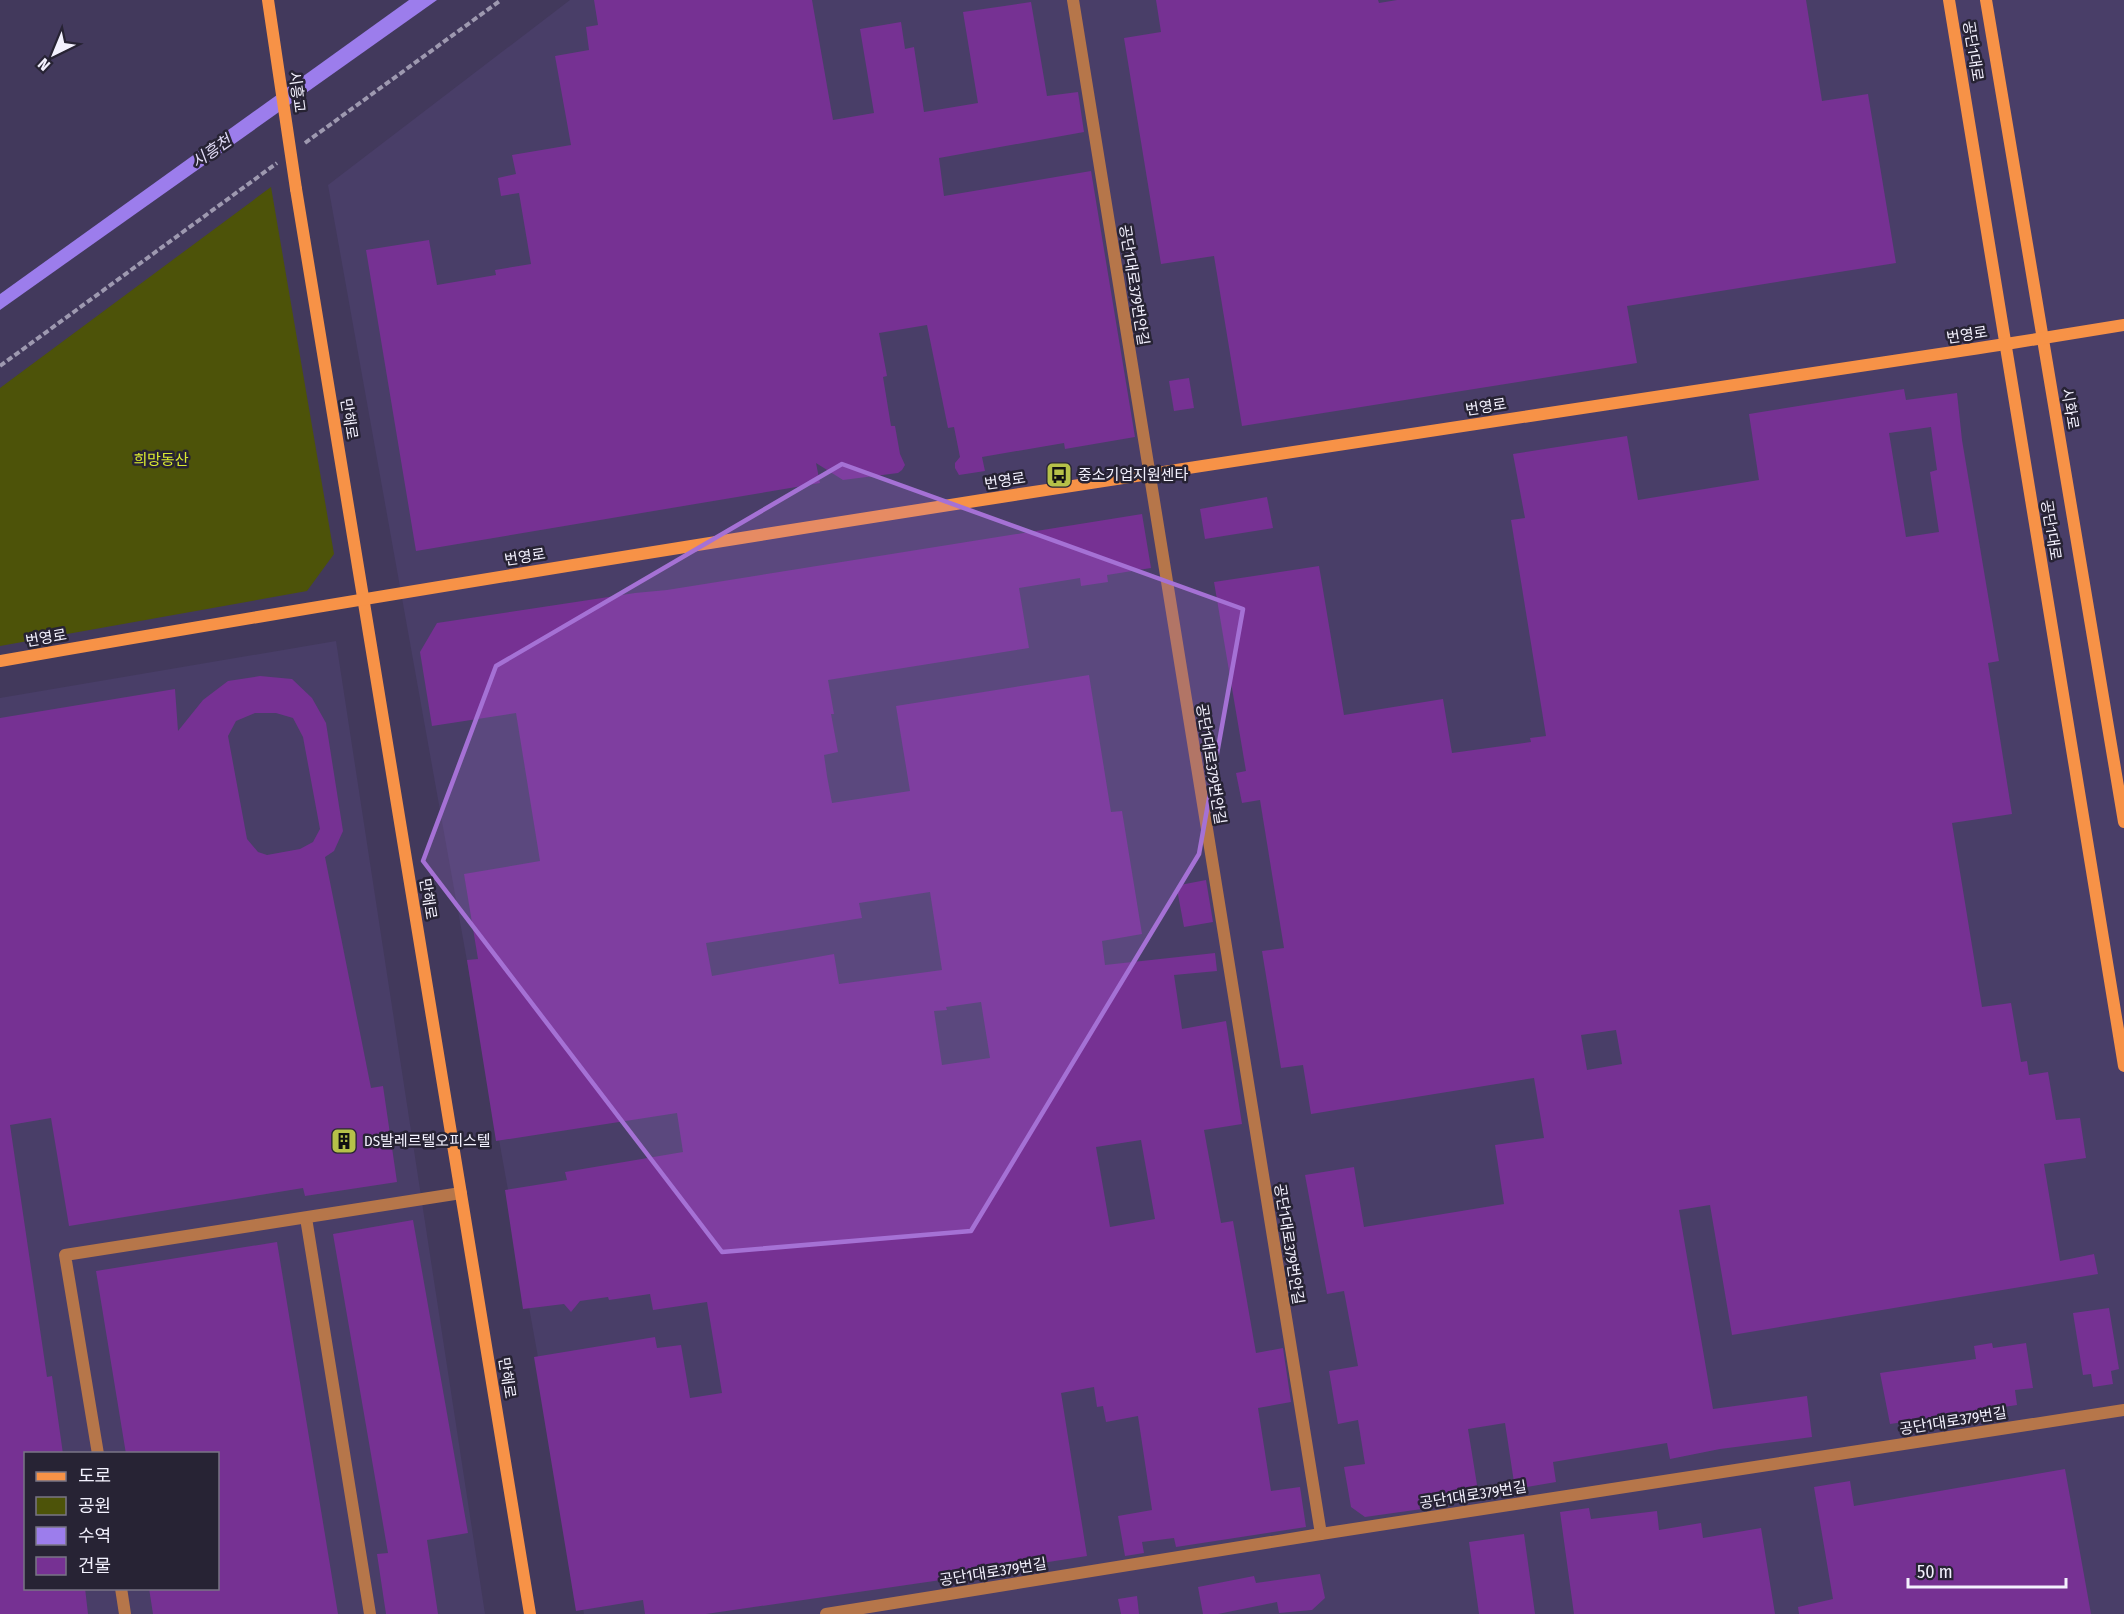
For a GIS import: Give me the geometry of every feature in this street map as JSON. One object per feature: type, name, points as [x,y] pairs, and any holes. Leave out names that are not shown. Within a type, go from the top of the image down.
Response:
[{"type":"street","name":"시흥교","points":[[268,0],[296,189]]},
{"type":"street","name":"공단1대로379번안길","points":[[1073,0],[1320,1534]]},
{"type":"street","name":"공단1대로","points":[[1949,0],[2124,1066]]},
{"type":"street","name":"시화로","points":[[1986,0],[2124,822]]},
{"type":"street","name":"만해로","points":[[296,189],[530,1614]]},
{"type":"street","name":"번영로","points":[[0,661],[363,598],[1149,473],[2124,325]]},
{"type":"street","points":[[98,1452],[65,1255],[461,1193]]},
{"type":"street","points":[[306,1218],[370,1614]]},
{"type":"street","name":"공단1대로379번길","points":[[826,1614],[1320,1534],[2124,1410]]},
{"type":"street","points":[[121,1590],[125,1614]]},
{"type":"path","points":[[296,149],[501,0]]},
{"type":"path","points":[[0,366],[287,156]]},
{"type":"highlighted area","points":[[842,464],[1243,609],[1199,854],[971,1231],[722,1252],[423,861],[496,666]]},
{"type":"shaded area","points":[[570,0],[2124,0],[2124,1614],[584,1614],[328,185]]},
{"type":"shaded area","points":[[336,641],[485,1614],[0,1614],[0,698]]},
{"type":"green space","name":"희망동산","points":[[271,187],[334,554],[307,591],[0,646],[0,388]]},
{"type":"water","name":"시흥천","points":[[409,0],[437,0],[0,310],[0,294]]},
{"type":"building","points":[[594,0],[812,0],[833,120],[874,113],[860,29],[901,22],[905,49],[914,47],[924,112],[978,103],[963,12],[1031,2],[1047,96],[1078,92],[1084,132],[939,158],[944,196],[1091,171],[1135,437],[1065,449],[1064,443],[982,457],[985,471],[959,475],[955,468],[955,463],[960,457],[954,427],[948,428],[927,325],[879,333],[887,376],[883,377],[891,426],[895,426],[900,454],[905,465],[898,473],[843,480],[816,463],[820,483],[416,551],[366,250],[429,240],[437,285],[496,275],[495,270],[531,264],[519,193],[501,196],[498,178],[516,174],[512,155],[571,145],[555,56],[589,50],[586,27],[598,25]]},
{"type":"building","points":[[1156,0],[1378,0],[1379,3],[1397,0],[1806,0],[1822,101],[1868,94],[1896,263],[1627,306],[1637,363],[1242,426],[1214,256],[1161,264],[1124,38],[1161,32]]},
{"type":"building","points":[[1189,378],[1194,408],[1174,411],[1169,381]]},
{"type":"building","points":[[1904,389],[1906,400],[1957,393],[1962,440],[1999,661],[1988,663],[2012,814],[1952,823],[1982,1007],[2011,1003],[2021,1062],[2027,1061],[2029,1075],[2048,1072],[2056,1120],[2080,1118],[2086,1158],[2044,1164],[2060,1261],[2094,1254],[2098,1274],[1732,1335],[1710,1205],[1679,1210],[1713,1409],[1807,1396],[1812,1437],[1720,1449],[1670,1459],[1667,1443],[1553,1462],[1556,1482],[1515,1489],[1505,1423],[1468,1429],[1478,1491],[1434,1498],[1436,1507],[1365,1517],[1351,1507],[1344,1467],[1365,1464],[1358,1420],[1338,1424],[1329,1371],[1358,1366],[1344,1291],[1327,1294],[1305,1175],[1354,1167],[1364,1227],[1504,1204],[1495,1145],[1544,1138],[1534,1078],[1311,1114],[1303,1065],[1281,1068],[1262,951],[1284,948],[1260,800],[1242,803],[1236,773],[1246,771],[1214,582],[1319,566],[1344,715],[1443,699],[1452,753],[1531,742],[1530,738],[1546,736],[1511,520],[1525,518],[1513,454],[1627,436],[1638,500],[1759,480],[1749,414]],"holes":[[[1931,427],[1937,470],[1930,472],[1939,532],[1906,537],[1889,433]],[[1616,1030],[1622,1064],[1587,1070],[1581,1035]]]},
{"type":"building","points":[[1267,497],[1273,528],[1205,539],[1200,509]]},
{"type":"building","points":[[1142,514],[1151,568],[1107,575],[1108,582],[1081,586],[1080,578],[1019,588],[1029,648],[828,680],[838,752],[824,755],[827,776],[832,803],[910,791],[896,706],[1089,675],[1111,812],[1122,811],[1142,934],[1102,941],[1105,965],[1215,953],[1217,971],[1174,975],[1182,1029],[1226,1021],[1242,1124],[1204,1130],[1221,1223],[1233,1221],[1256,1353],[1283,1348],[1291,1402],[1258,1408],[1271,1491],[1300,1487],[1306,1527],[1176,1547],[1174,1538],[1142,1542],[1144,1553],[1125,1556],[1118,1516],[1152,1510],[1138,1416],[1106,1422],[1103,1406],[1097,1407],[1094,1387],[1061,1393],[1087,1556],[1003,1569],[1003,1571],[706,1614],[645,1614],[643,1600],[576,1611],[534,1357],[655,1337],[657,1348],[681,1345],[690,1398],[722,1393],[707,1302],[653,1310],[650,1294],[609,1300],[608,1297],[580,1301],[571,1312],[564,1304],[523,1309],[505,1190],[567,1180],[565,1172],[683,1152],[677,1113],[496,1141],[467,960],[478,959],[464,874],[540,861],[516,713],[432,726],[420,652],[437,623],[667,590]],"holes":[[[930,892],[942,970],[839,984],[834,954],[712,976],[706,943],[862,918],[859,903]],[[981,1002],[990,1058],[942,1065],[934,1011],[947,1010],[946,1007]],[[1141,1140],[1155,1219],[1110,1227],[1096,1147]]]},
{"type":"building","points":[[260,676],[292,679],[312,698],[326,723],[343,831],[334,851],[325,857],[371,1088],[383,1086],[397,1182],[305,1196],[303,1188],[69,1226],[51,1118],[10,1125],[47,1377],[52,1376],[63,1452],[24,1452],[24,1590],[85,1590],[88,1614],[0,1614],[0,718],[175,689],[178,731],[203,700],[228,681]],"holes":[[[255,713],[276,713],[293,718],[303,737],[320,829],[313,842],[300,849],[267,855],[258,852],[247,839],[228,736],[236,721]]]},
{"type":"building","points":[[1206,880],[1213,922],[1184,927],[1177,889],[1181,889],[1180,885]]},
{"type":"building","points":[[413,1220],[468,1533],[427,1540],[438,1614],[386,1614],[377,1554],[388,1553],[333,1234]]},
{"type":"building","points":[[277,1242],[338,1614],[153,1614],[149,1590],[219,1590],[219,1452],[126,1452],[96,1271]]},
{"type":"building","points":[[2109,1308],[2119,1369],[2111,1371],[2113,1384],[2093,1387],[2091,1374],[2083,1375],[2073,1313]]},
{"type":"building","points":[[1992,1343],[1993,1348],[2026,1343],[2033,1388],[2015,1390],[2017,1405],[1890,1424],[1880,1373],[1976,1359],[1974,1346]]},
{"type":"building","points":[[2065,1469],[2091,1614],[1799,1614],[1798,1607],[1833,1599],[1814,1487],[1850,1481],[1854,1506]]},
{"type":"building","points":[[1589,1508],[1591,1519],[1657,1511],[1659,1530],[1701,1523],[1703,1538],[1761,1528],[1775,1614],[1574,1614],[1560,1512]]},
{"type":"building","points":[[1524,1534],[1535,1614],[1479,1614],[1469,1542]]},
{"type":"building","points":[[1320,1574],[1325,1598],[1312,1610],[1279,1613],[1277,1602],[1218,1614],[1203,1614],[1198,1587],[1254,1576],[1256,1583]]},
{"type":"building","points":[[1137,1596],[1139,1614],[1121,1614],[1118,1599]]},
{"type":"place","name":"중소기업지원센타","points":[[1059,475]]},
{"type":"place","name":"DS발레르텔오피스텔","points":[[344,1141]]}]
